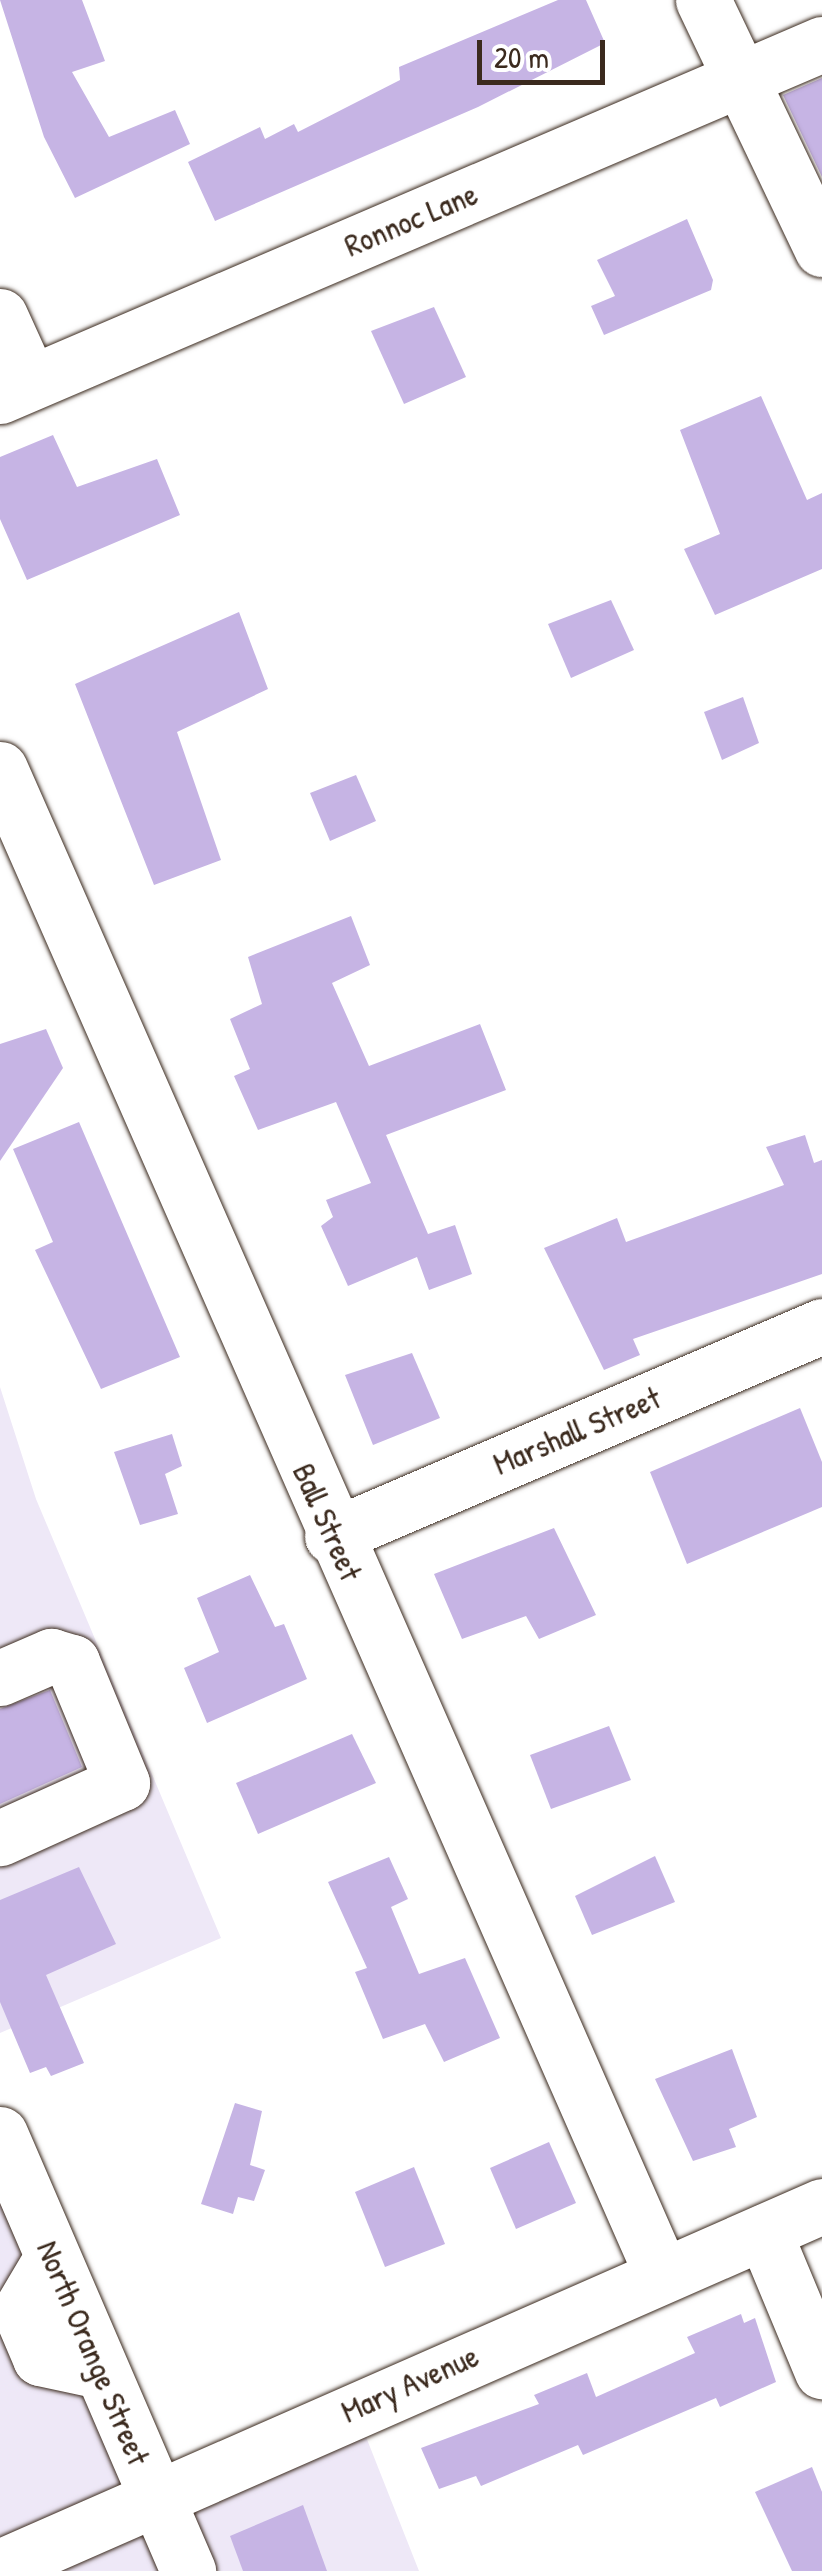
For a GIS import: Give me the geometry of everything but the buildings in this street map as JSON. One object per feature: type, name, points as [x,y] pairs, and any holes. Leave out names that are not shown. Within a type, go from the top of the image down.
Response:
[{"type":"street","points":[[703,0],[822,249]]},
{"type":"street","name":"Ronnoc Lane","points":[[15,389],[822,44]]},
{"type":"street","points":[[0,316],[15,389]]},
{"type":"street","name":"Ball Street","points":[[0,769],[332,1536],[661,2272]]},
{"type":"street","name":"Marshall Street","points":[[332,1536],[822,1326]]},
{"type":"street","points":[[0,1678],[51,1656],[72,1662],[122,1783],[0,1838]]},
{"type":"street","name":"North Orange Street","points":[[0,2134],[188,2571]]},
{"type":"street","name":"Mary Avenue","points":[[5,2551],[154,2498],[661,2272],[822,2206]]},
{"type":"street","points":[[764,2232],[822,2371]]},
{"type":"shaded area","points":[[0,1387],[36,1499],[221,1938],[0,2033]]},
{"type":"shaded area","points":[[0,2134],[154,2498],[355,2409],[419,2571],[0,2571]]}]
